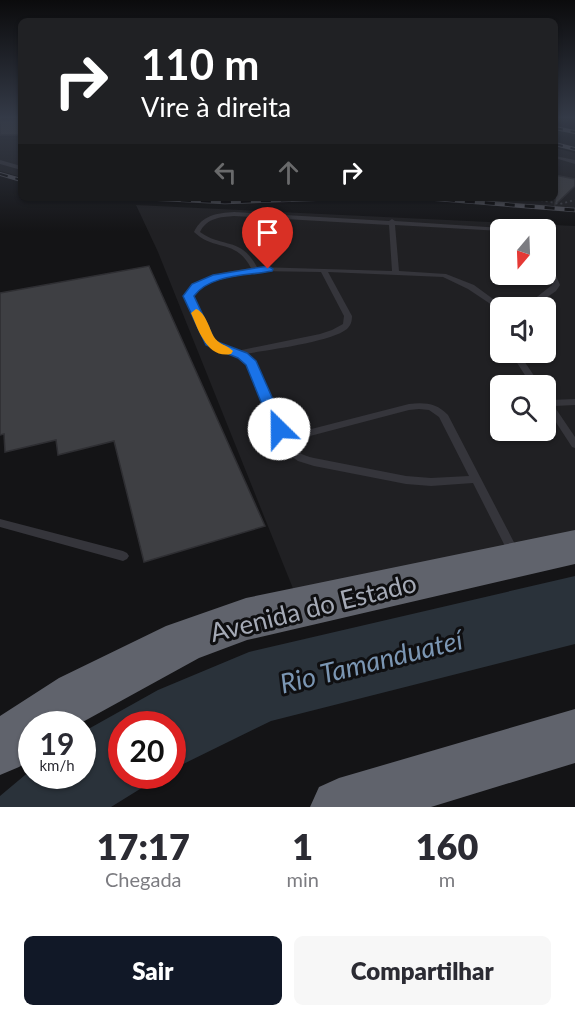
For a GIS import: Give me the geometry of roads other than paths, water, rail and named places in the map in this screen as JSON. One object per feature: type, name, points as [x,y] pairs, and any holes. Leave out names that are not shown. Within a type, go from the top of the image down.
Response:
[{"type":"highway","name":"Avenida do Estado","points":[[54,711],[76,696],[183,642],[246,619],[575,547]]},
{"type":"highway","name":"Avenida do Estado","points":[[0,748],[18,735]]},
{"type":"highway","points":[[339,807],[575,736]]},
{"type":"lane","points":[[558,158],[575,162]]},
{"type":"lane","points":[[560,164],[566,160]]},
{"type":"lane","points":[[0,162],[18,167]]},
{"type":"lane","points":[[255,269],[245,252],[203,238],[197,232],[199,225],[213,217],[234,214],[490,228]]},
{"type":"lane","points":[[392,221],[396,272]]},
{"type":"lane","points":[[475,479],[431,482],[381,476],[301,458],[288,449],[252,364],[248,359],[210,343],[188,296],[203,282],[255,269],[323,270],[444,275],[458,279],[490,301]]},
{"type":"lane","points":[[234,353],[343,328],[348,316],[323,270]]},
{"type":"lane","points":[[542,297],[556,285]]},
{"type":"lane","points":[[556,401],[575,402]]},
{"type":"lane","points":[[284,440],[409,407],[429,406],[437,409],[443,415],[517,559]]},
{"type":"lane","points":[[556,415],[575,445]]},
{"type":"lane","points":[[0,523],[123,556]]},
{"type":"water","name":"Rio Tamanduateí","points":[[575,576],[575,644],[271,721],[186,763],[186,711],[120,711],[158,690],[249,652]]},
{"type":"water","name":"Rio Tamanduateí","points":[[108,718],[108,789],[140,789],[111,807],[0,807],[0,796],[18,781],[18,789],[96,789],[96,725]]},
{"type":"railway","points":[[0,174],[18,179]]},
{"type":"railway","points":[[204,201],[253,201]]},
{"type":"railway","points":[[462,201],[575,210]]}]
